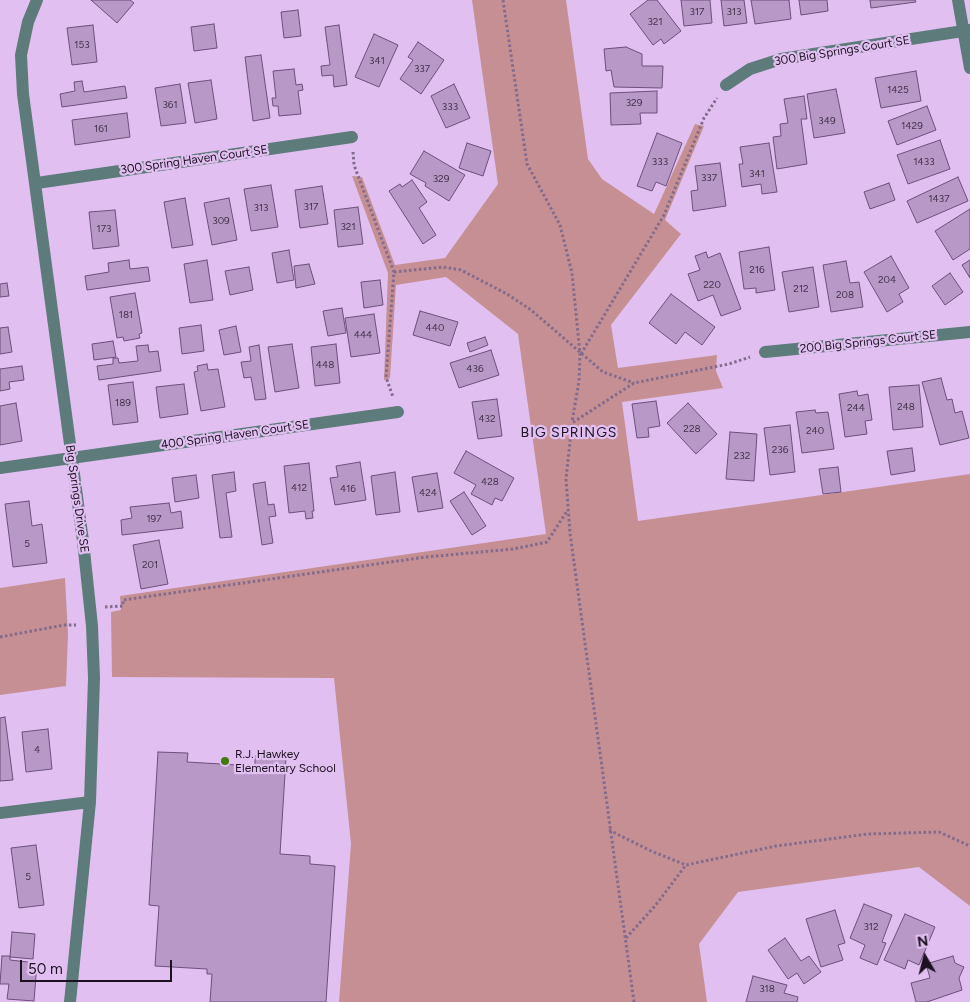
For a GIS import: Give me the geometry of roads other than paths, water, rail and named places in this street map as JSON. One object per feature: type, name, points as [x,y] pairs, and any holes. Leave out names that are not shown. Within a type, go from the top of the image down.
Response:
[{"type":"street","name":"Big Springs Drive SE","points":[[37,0],[28,22],[21,55],[24,94],[83,541],[92,626],[94,678],[90,802],[70,1002]]},
{"type":"street","points":[[958,0],[966,31],[970,68]]},
{"type":"street","name":"300 Big Springs Court SE","points":[[726,85],[750,69],[781,59],[966,31]]},
{"type":"street","name":"300 Spring Haven Court SE","points":[[37,183],[352,137]]},
{"type":"street","name":"200 Big Springs Court SE","points":[[765,352],[970,332]]},
{"type":"street","name":"400 Spring Haven Court SE","points":[[0,468],[398,412]]},
{"type":"street","points":[[0,812],[90,802]]},
{"type":"place","name":"R.J. Hawkey Elementary School","points":[[225,761]]},
{"type":"district","name":"BIG SPRINGS","points":[[569,433]]}]
